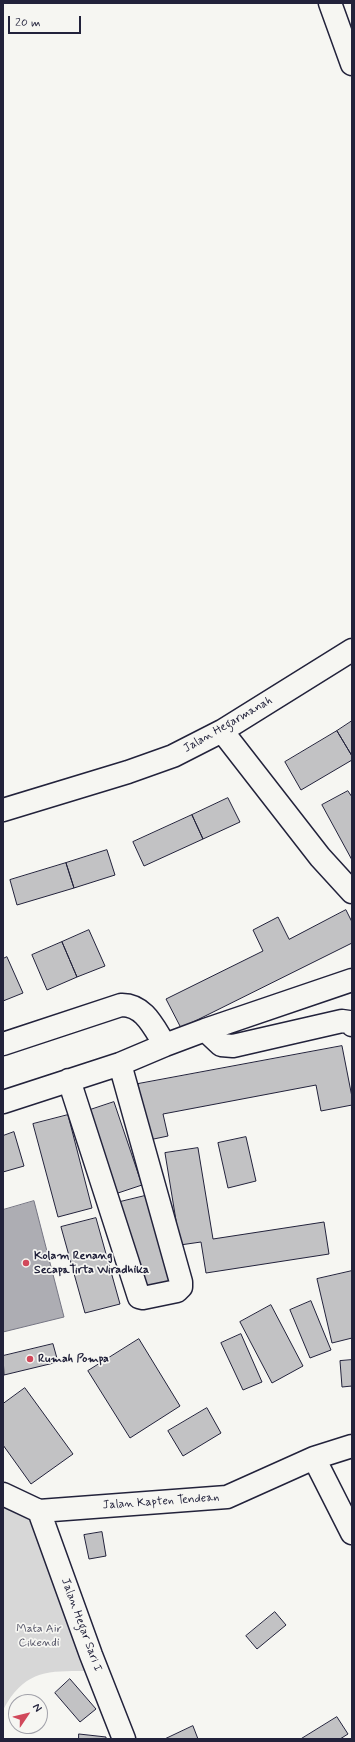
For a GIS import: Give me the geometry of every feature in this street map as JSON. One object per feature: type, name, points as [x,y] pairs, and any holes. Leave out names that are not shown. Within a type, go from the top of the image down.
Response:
[{"type":"street","points":[[335,5],[352,64]]},
{"type":"street","name":"Jalan Hegarmanah","points":[[3,810],[128,772],[173,756],[222,731],[352,650]]},
{"type":"street","points":[[222,731],[320,857],[352,892]]},
{"type":"street","points":[[3,1102],[120,1064],[205,1030],[352,980]]},
{"type":"street","points":[[3,1044],[121,1005],[128,1005],[146,1016],[165,1045]]},
{"type":"street","points":[[205,1030],[222,1045],[233,1046],[342,1020],[349,1022],[352,1025]]},
{"type":"street","points":[[68,1080],[139,1297],[143,1298],[177,1291],[181,1287],[181,1282],[120,1064]]},
{"type":"street","name":"Jalan Kapten Tendean","points":[[3,1494],[39,1511],[227,1497],[314,1458],[352,1446]]},
{"type":"street","points":[[314,1458],[352,1533]]},
{"type":"street","name":"Jalan Hegar Sari I","points":[[39,1511],[91,1655],[124,1739]]},
{"type":"green space","name":"Mata Air Cikendi","points":[[3,1495],[38,1528],[89,1671],[61,1671],[39,1675],[29,1680],[14,1694],[8,1694],[8,1702],[3,1710]]},
{"type":"shaded area","name":"Kolam Renang SecapaTirta Wiradhika","points":[[34,1201],[64,1317],[3,1332],[3,1210]]},
{"type":"building","points":[[352,721],[352,756],[337,731]]},
{"type":"building","points":[[337,731],[352,756],[352,760],[301,790],[285,762]]},
{"type":"building","points":[[348,791],[352,797],[352,860],[322,805]]},
{"type":"building","points":[[228,798],[240,822],[203,839],[192,815]]},
{"type":"building","points":[[192,815],[203,839],[144,866],[133,842]]},
{"type":"building","points":[[107,850],[115,875],[74,888],[66,863]]},
{"type":"building","points":[[66,863],[74,888],[17,905],[10,880]]},
{"type":"building","points":[[346,910],[352,922],[352,943],[181,1028],[166,999],[263,951],[253,930],[278,917],[289,939]]},
{"type":"building","points":[[89,930],[105,966],[77,977],[62,942]]},
{"type":"building","points":[[62,942],[77,977],[47,990],[32,955]]},
{"type":"building","points":[[7,957],[23,993],[3,1001],[3,959]]},
{"type":"building","points":[[342,1046],[352,1097],[352,1105],[321,1111],[316,1085],[163,1114],[168,1136],[149,1140],[138,1084]]},
{"type":"building","points":[[114,1102],[142,1185],[112,1195],[84,1112]]},
{"type":"building","points":[[68,1115],[92,1208],[58,1217],[33,1124]]},
{"type":"building","points":[[14,1132],[24,1166],[3,1172],[3,1136]]},
{"type":"building","points":[[246,1137],[256,1181],[228,1188],[218,1143]]},
{"type":"building","points":[[198,1148],[213,1239],[324,1222],[329,1254],[206,1273],[201,1242],[180,1245],[165,1153]]},
{"type":"building","points":[[153,1194],[175,1282],[142,1290],[120,1202]]},
{"type":"building","points":[[96,1218],[120,1304],[85,1313],[61,1227]]},
{"type":"building","points":[[352,1271],[352,1338],[332,1343],[317,1279]]},
{"type":"building","points":[[311,1301],[331,1350],[310,1358],[290,1310]]},
{"type":"building","points":[[271,1305],[303,1366],[272,1383],[240,1322]]},
{"type":"building","points":[[241,1334],[262,1382],[243,1390],[221,1343]]},
{"type":"building","points":[[139,1339],[180,1406],[130,1438],[88,1371]]},
{"type":"building","name":"Rumah Pompa","points":[[53,1344],[58,1362],[4,1375],[3,1356]]},
{"type":"building","points":[[352,1360],[352,1386],[342,1387],[340,1361]]},
{"type":"building","points":[[25,1388],[73,1454],[31,1484],[3,1445],[3,1404]]},
{"type":"building","points":[[207,1408],[221,1433],[183,1456],[168,1431]]},
{"type":"building","points":[[102,1532],[106,1556],[89,1559],[84,1535]]},
{"type":"building","points":[[275,1612],[286,1625],[257,1649],[246,1636]]},
{"type":"building","points":[[70,1679],[96,1709],[80,1722],[55,1693]]},
{"type":"building","points":[[337,1717],[348,1734],[340,1739],[301,1739]]},
{"type":"building","points":[[193,1726],[198,1739],[165,1739]]},
{"type":"building","points":[[79,1734],[106,1737],[106,1739],[79,1739]]},
{"type":"place","name":"Kolam Renang SecapaTirta Wiradhika","points":[[26,1263]]},
{"type":"place","name":"Rumah Pompa","points":[[30,1359]]}]
